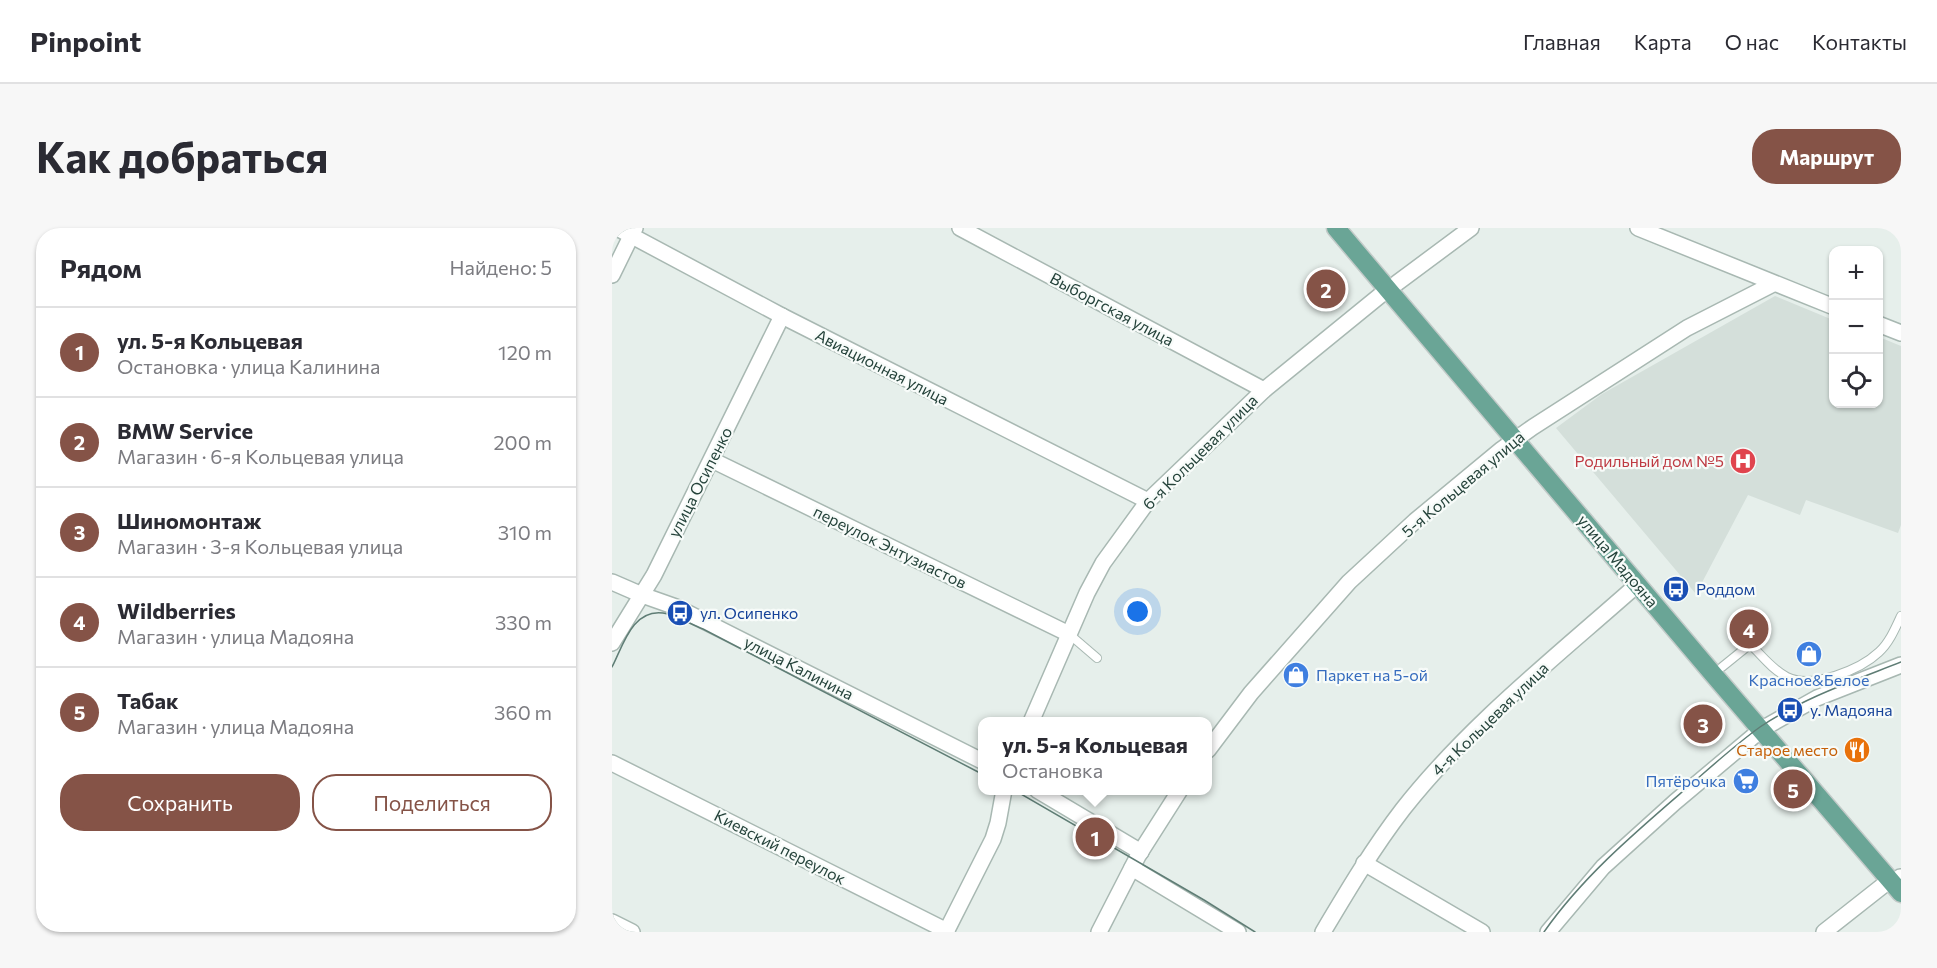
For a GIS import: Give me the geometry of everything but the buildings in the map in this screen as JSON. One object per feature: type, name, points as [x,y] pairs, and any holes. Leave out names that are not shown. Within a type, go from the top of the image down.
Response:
[{"type":"main road","name":"улица Мадояна","points":[[1336,228],[1392,286],[1722,667],[1766,727]]},
{"type":"main road","name":"улица Мадояна","points":[[1349,228],[1392,286]]},
{"type":"main road","name":"улица Мадояна","points":[[1520,435],[1638,585],[1766,727],[1899,881]]},
{"type":"street","name":"Авиационная улица","points":[[617,228],[633,232],[782,316],[1148,501]]},
{"type":"street","name":"Выборгская улица","points":[[960,228],[1264,390]]},
{"type":"street","name":"6-я Кольцевая улица","points":[[1033,717],[1087,593],[1103,563],[1148,501],[1264,390],[1392,286],[1471,228]]},
{"type":"street","points":[[1638,228],[1829,305]]},
{"type":"street","points":[[612,275],[633,232]]},
{"type":"street","name":"5-я Кольцевая улица","points":[[1212,745],[1251,693],[1349,582],[1415,521],[1520,435],[1687,328],[1773,284]]},
{"type":"street","name":"улица Осипенко","points":[[612,643],[642,595],[712,460],[782,316]]},
{"type":"street","points":[[1883,326],[1901,333]]},
{"type":"street","name":"переулок Энтузиастов","points":[[712,460],[1069,634]]},
{"type":"street","name":"улица Калинина","points":[[612,582],[676,606],[978,759]]},
{"type":"street","name":"4-я Кольцевая улица","points":[[1323,932],[1364,863],[1408,802],[1472,733],[1638,585]]},
{"type":"street","points":[[1548,932],[1603,867],[1675,802],[1766,727],[1817,698],[1901,665]]},
{"type":"street","name":"Киевский переулок","points":[[612,763],[947,931]]},
{"type":"street","points":[[947,931],[993,839],[1003,795]]},
{"type":"street","points":[[1044,795],[1141,852]]},
{"type":"street","points":[[1099,932],[1141,852],[1177,795]]},
{"type":"street","points":[[1364,863],[1482,932]]},
{"type":"street","points":[[1132,868],[1238,932]]},
{"type":"street","points":[[1824,932],[1899,881]]},
{"type":"street","points":[[612,922],[632,932]]},
{"type":"lane","points":[[1722,667],[1748,646],[1752,646],[1774,669],[1789,678],[1812,681],[1836,676],[1879,652],[1888,642],[1901,616]]},
{"type":"lane","points":[[1069,634],[1097,658]]},
{"type":"shaded area","name":"Родильный дом №5","points":[[1775,296],[1829,318],[1829,408],[1883,408],[1883,339],[1901,346],[1901,525],[1898,533],[1806,500],[1800,515],[1748,495],[1696,594],[1556,428],[1602,394]]},
{"type":"tram line","points":[[612,667],[636,623],[652,613],[668,614],[703,629],[978,772]]},
{"type":"tram line","points":[[1544,932],[1559,911],[1612,854],[1760,727],[1793,707],[1901,662]]},
{"type":"tram line","points":[[1023,795],[1255,932]]},
{"type":"place","name":"BMW Service","points":[[1326,289]]},
{"type":"place","name":"Родильный дом №5","points":[[1743,461]]},
{"type":"place","name":"Роддом","points":[[1676,589]]},
{"type":"place","name":"ул. Осипенко","points":[[680,613]]},
{"type":"place","name":"Wildberries","points":[[1749,629]]},
{"type":"place","name":"Красное&Белое","points":[[1809,654]]},
{"type":"place","name":"Паркет на 5-ой","points":[[1296,675]]},
{"type":"place","name":"у. Мадояна","points":[[1790,710]]},
{"type":"place","name":"Шиномонтаж","points":[[1703,724]]},
{"type":"place","name":"Старое место","points":[[1857,750]]},
{"type":"place","name":"Пятёрочка","points":[[1746,781]]},
{"type":"place","name":"Табак","points":[[1793,789]]},
{"type":"place","name":"ул. 5-я Кольцевая","points":[[1095,837]]}]
